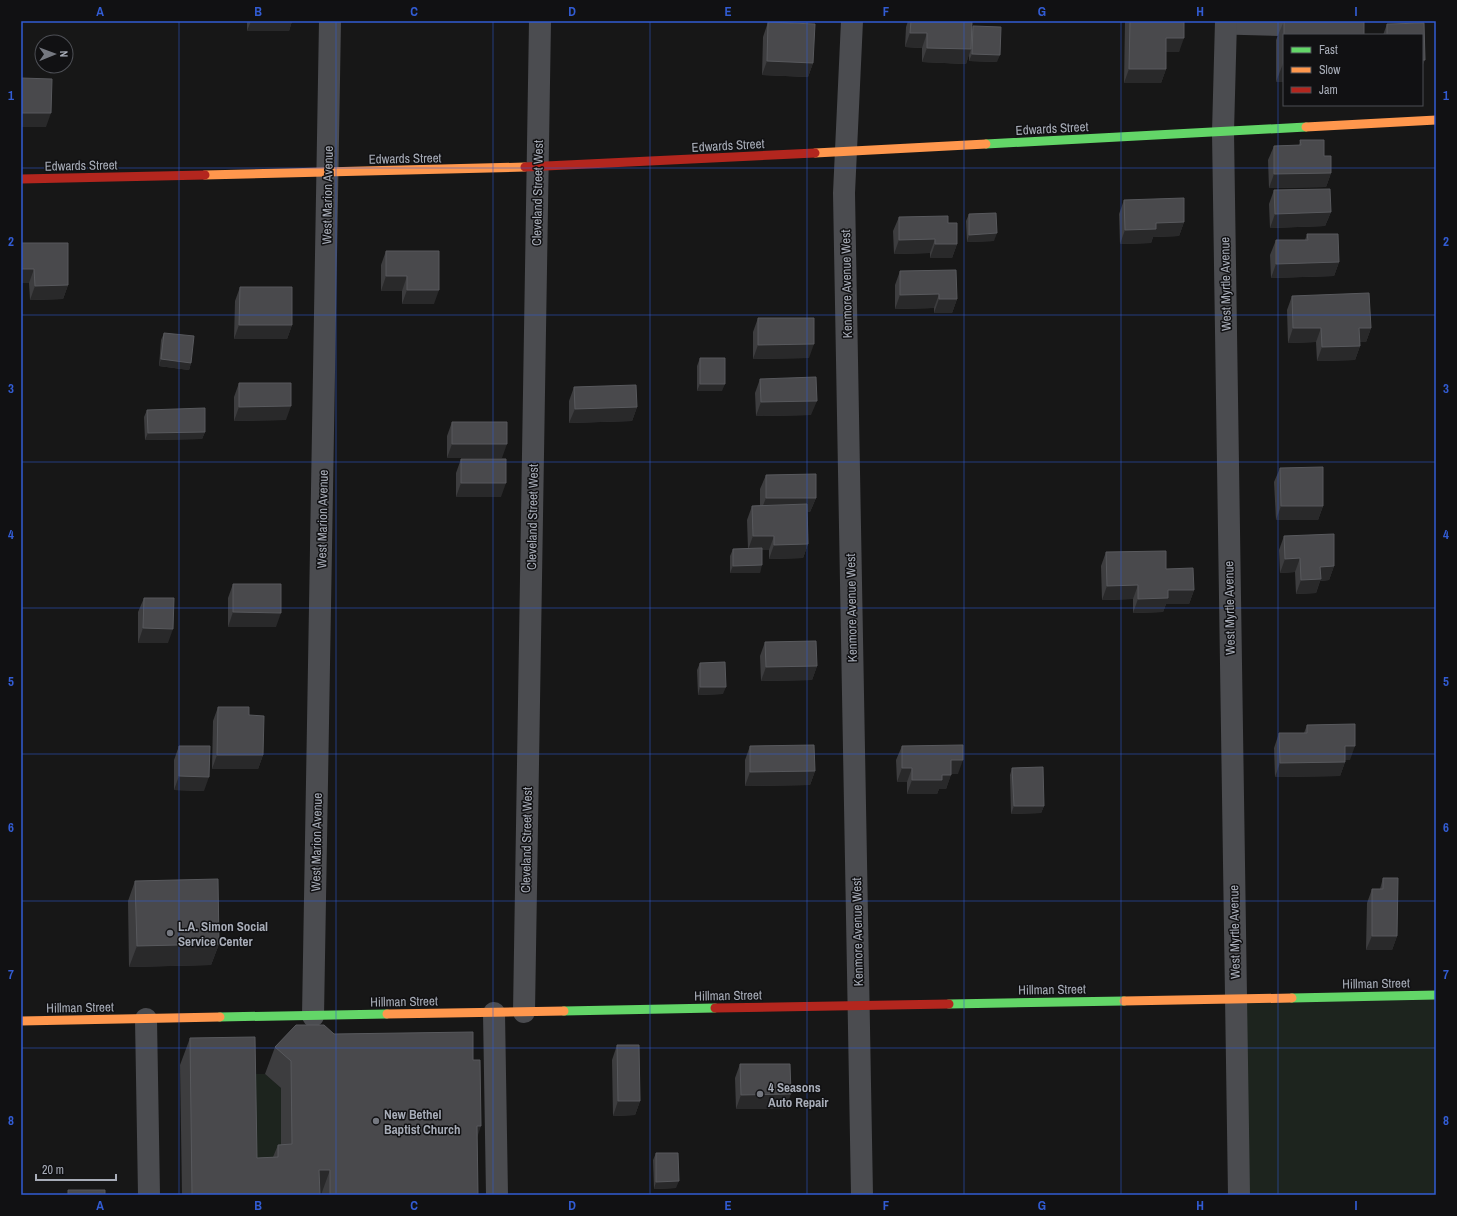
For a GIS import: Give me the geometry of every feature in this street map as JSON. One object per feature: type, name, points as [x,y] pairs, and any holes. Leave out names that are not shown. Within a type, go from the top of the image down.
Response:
[{"type":"street","name":"West Marion Avenue","points":[[313,1016],[330,21]]},
{"type":"street","name":"Cleveland Street West","points":[[524,1012],[540,21]]},
{"type":"street","name":"Kenmore Avenue West","points":[[852,21],[844,201],[862,1195]]},
{"type":"street","name":"West Myrtle Avenue","points":[[1226,24],[1223,132],[1239,1195]]},
{"type":"street","name":"Edwards Street","points":[[21,179],[538,167],[1436,120]]},
{"type":"street","name":"Hillman Street","points":[[21,1022],[1436,995]]},
{"type":"street","points":[[494,1013],[496,1195]]},
{"type":"street","points":[[146,1019],[150,1195]]},
{"type":"lane","points":[[1226,24],[1317,29]]},
{"type":"shaded area","points":[[1436,995],[1436,1195],[1239,1195],[1235,999]]},
{"type":"shaded area","points":[[245,1074],[265,1074],[281,1088],[282,1171],[247,1185]]},
{"type":"building","points":[[911,21],[972,21],[971,49],[927,48],[927,33],[910,33]]},
{"type":"building","points":[[1130,21],[1184,21],[1184,38],[1166,38],[1166,69],[1129,69]]},
{"type":"building","points":[[1284,21],[1364,21],[1364,34],[1284,34]]},
{"type":"building","points":[[768,22],[815,24],[813,63],[767,61]]},
{"type":"building","points":[[1424,23],[1425,60],[1423,60],[1423,34],[1387,34],[1387,24]]},
{"type":"building","points":[[973,26],[1001,27],[1000,55],[972,54]]},
{"type":"building","points":[[21,78],[52,79],[51,113],[21,113]]},
{"type":"building","points":[[1300,140],[1324,140],[1324,156],[1331,156],[1331,173],[1274,174],[1274,146],[1301,145]]},
{"type":"building","points":[[1330,189],[1331,212],[1275,214],[1274,190]]},
{"type":"building","points":[[1184,198],[1184,222],[1156,223],[1156,229],[1125,230],[1124,200]]},
{"type":"building","points":[[996,213],[997,233],[969,235],[969,214]]},
{"type":"building","points":[[948,216],[948,223],[957,223],[957,244],[935,244],[935,239],[899,240],[899,217]]},
{"type":"building","points":[[1307,234],[1338,234],[1339,262],[1276,264],[1276,240],[1308,240]]},
{"type":"building","points":[[21,243],[68,243],[68,285],[35,286],[34,269],[21,269]]},
{"type":"building","points":[[386,251],[439,251],[439,290],[407,290],[407,276],[386,276]]},
{"type":"building","points":[[956,270],[957,299],[939,299],[939,294],[900,295],[900,271]]},
{"type":"building","points":[[240,287],[292,287],[292,325],[239,325]]},
{"type":"building","points":[[1369,293],[1371,328],[1359,328],[1360,346],[1322,347],[1321,328],[1293,328],[1292,296]]},
{"type":"building","points":[[758,318],[814,318],[814,344],[758,345]]},
{"type":"building","points":[[164,333],[194,336],[191,363],[161,359]]},
{"type":"building","points":[[700,358],[725,358],[725,384],[700,384]]},
{"type":"building","points":[[816,377],[817,401],[761,402],[760,379]]},
{"type":"building","points":[[239,383],[291,383],[291,406],[239,407]]},
{"type":"building","points":[[636,385],[637,407],[575,409],[574,387]]},
{"type":"building","points":[[205,408],[205,432],[148,433],[147,410]]},
{"type":"building","points":[[452,422],[507,422],[507,444],[452,444]]},
{"type":"building","points":[[461,459],[506,459],[506,483],[461,483]]},
{"type":"building","points":[[1323,467],[1323,506],[1281,506],[1280,468]]},
{"type":"building","points":[[816,474],[816,498],[766,498],[766,475]]},
{"type":"building","points":[[807,504],[808,544],[774,545],[774,536],[753,536],[752,506]]},
{"type":"building","points":[[1334,534],[1334,566],[1320,567],[1321,579],[1301,580],[1300,558],[1285,559],[1284,536]]},
{"type":"building","points":[[762,548],[762,565],[733,566],[733,549]]},
{"type":"building","points":[[1166,551],[1166,569],[1193,568],[1194,590],[1168,590],[1168,598],[1138,599],[1138,585],[1107,586],[1106,552]]},
{"type":"building","points":[[233,584],[281,584],[281,613],[233,612]]},
{"type":"building","points":[[144,598],[174,598],[173,629],[143,628]]},
{"type":"building","points":[[816,641],[817,666],[766,667],[765,642]]},
{"type":"building","points":[[725,662],[726,687],[700,687],[700,663]]},
{"type":"building","points":[[218,707],[249,707],[249,715],[264,716],[263,755],[217,755]]},
{"type":"building","points":[[1355,724],[1355,746],[1345,746],[1345,762],[1280,763],[1279,733],[1307,733],[1307,725]]},
{"type":"building","points":[[814,745],[815,771],[750,772],[750,746]]},
{"type":"building","points":[[963,745],[963,760],[951,760],[951,775],[942,775],[942,780],[912,780],[912,768],[902,768],[902,746]]},
{"type":"building","points":[[179,746],[210,746],[209,777],[179,776]]},
{"type":"building","points":[[1043,767],[1044,806],[1014,806],[1012,768]]},
{"type":"building","points":[[1383,878],[1398,878],[1397,936],[1372,936],[1372,889],[1383,889]]},
{"type":"building","name":"L.A. Simon Social Service Center","points":[[218,879],[219,944],[137,946],[135,881]]},
{"type":"building","name":"New Bethel Baptist Church","points":[[296,1025],[324,1025],[334,1034],[473,1032],[473,1060],[480,1060],[481,1126],[477,1126],[478,1195],[330,1195],[330,1170],[319,1170],[320,1195],[192,1195],[190,1038],[255,1037],[257,1158],[278,1157],[278,1145],[292,1144],[291,1061],[275,1047]]},
{"type":"building","points":[[617,1045],[639,1045],[640,1101],[618,1101]]},
{"type":"building","points":[[740,1064],[790,1064],[791,1094],[741,1095]]},
{"type":"building","points":[[656,1153],[678,1153],[679,1181],[656,1182]]},
{"type":"building","points":[[68,1190],[105,1190],[105,1195],[68,1195]]},
{"type":"traffic: fast","points":[[986,144],[1306,127]]},
{"type":"traffic: fast","points":[[1292,998],[1436,995]]},
{"type":"traffic: fast","points":[[949,1004],[1124,1001]]},
{"type":"traffic: fast","points":[[564,1011],[715,1008]]},
{"type":"traffic: fast","points":[[220,1017],[387,1014]]},
{"type":"traffic: slow","points":[[1306,127],[1436,120]]},
{"type":"traffic: slow","points":[[815,153],[986,144]]},
{"type":"traffic: slow","points":[[205,175],[525,167]]},
{"type":"traffic: slow","points":[[1124,1001],[1292,998]]},
{"type":"traffic: slow","points":[[387,1014],[564,1011]]},
{"type":"traffic: slow","points":[[21,1021],[220,1017]]},
{"type":"traffic: jam","points":[[525,167],[815,153]]},
{"type":"traffic: jam","points":[[21,179],[205,175]]},
{"type":"traffic: jam","points":[[715,1008],[949,1004]]},
{"type":"place","name":"L.A. Simon Social Service Center","points":[[170,933]]},
{"type":"place","name":"4 Seasons Auto Repair","points":[[760,1094]]},
{"type":"place","name":"New Bethel Baptist Church","points":[[376,1121]]}]
